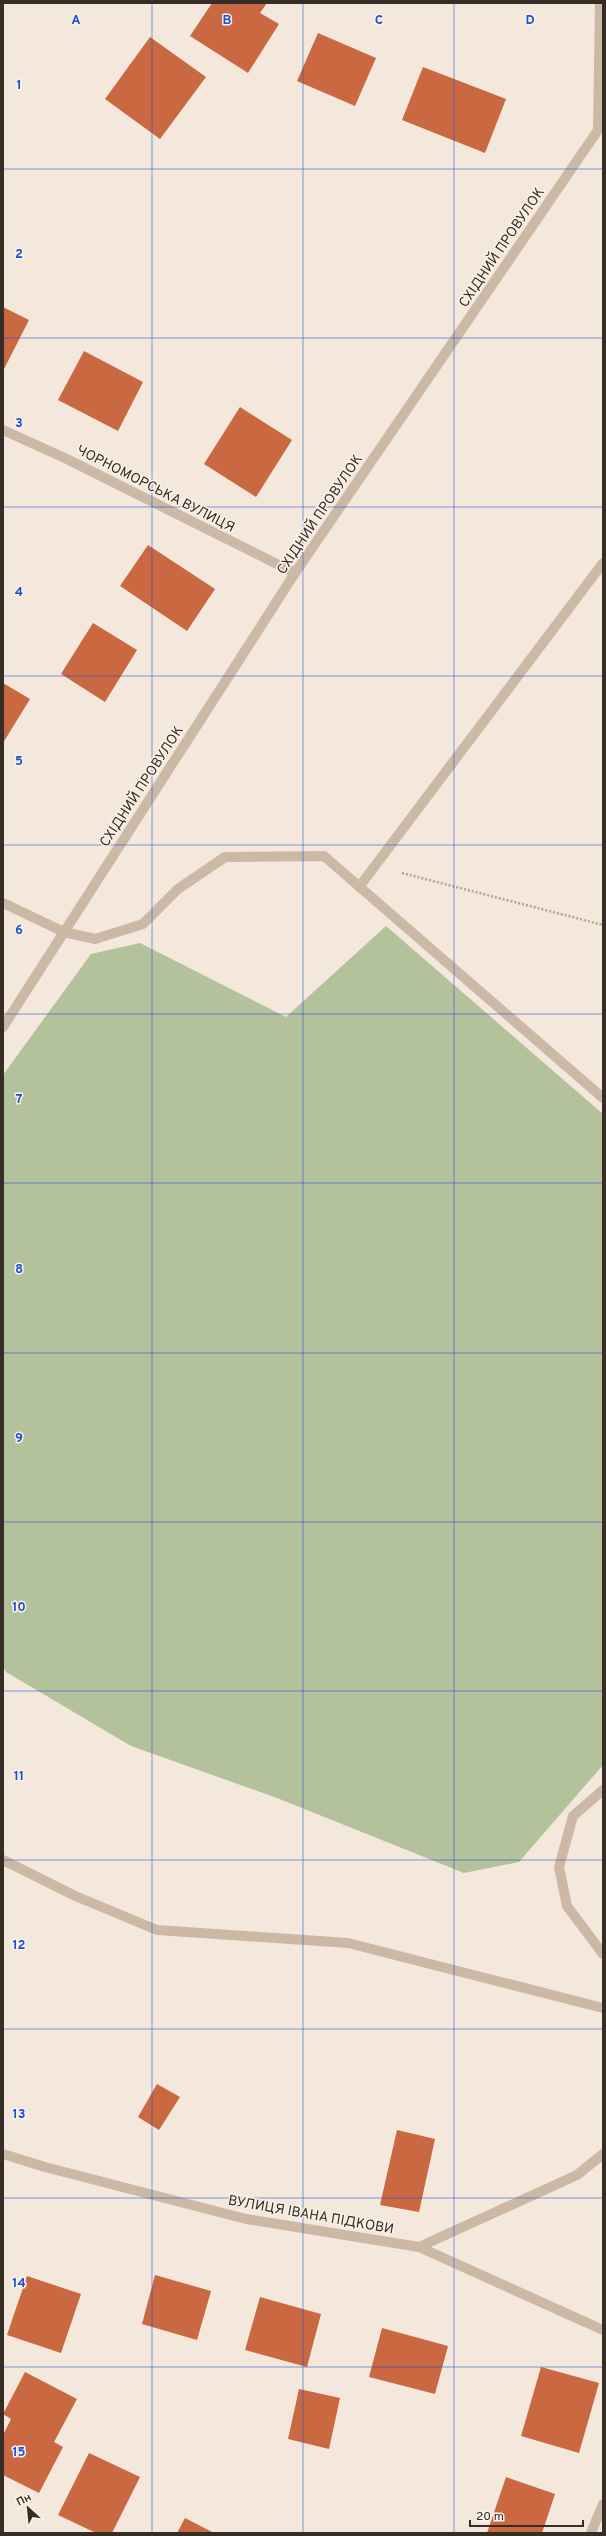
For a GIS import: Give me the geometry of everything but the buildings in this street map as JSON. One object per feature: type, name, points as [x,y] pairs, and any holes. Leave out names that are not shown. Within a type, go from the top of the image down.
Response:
[{"type":"street","name":"СХІДНИЙ ПРОВУЛОК","points":[[3,1027],[295,573],[600,129],[600,3]]},
{"type":"street","name":"ЧОРНОМОРСЬКА ВУЛИЦЯ","points":[[3,430],[67,459],[295,573]]},
{"type":"street","points":[[359,887],[374,865],[603,563]]},
{"type":"street","points":[[3,903],[64,932],[95,940],[143,924],[178,889],[224,857],[324,856],[603,1098]]},
{"type":"street","points":[[603,1790],[574,1816],[559,1867],[567,1906],[603,1954]]},
{"type":"street","points":[[3,1860],[73,1894],[158,1930],[348,1943],[603,2008]]},
{"type":"street","name":"ВУЛИЦЯ ІВАНА ПІДКОВИ","points":[[3,2154],[45,2167],[246,2219],[419,2247],[603,2330]]},
{"type":"street","points":[[419,2247],[577,2175],[603,2154]]},
{"type":"street","points":[[590,2533],[603,2504]]},
{"type":"path","points":[[374,865],[603,925]]},
{"type":"green space","points":[[386,926],[603,1114],[603,1765],[519,1862],[464,1873],[277,1798],[131,1746],[6,1672],[3,1666],[3,1075],[91,954],[140,943],[286,1017]]}]
